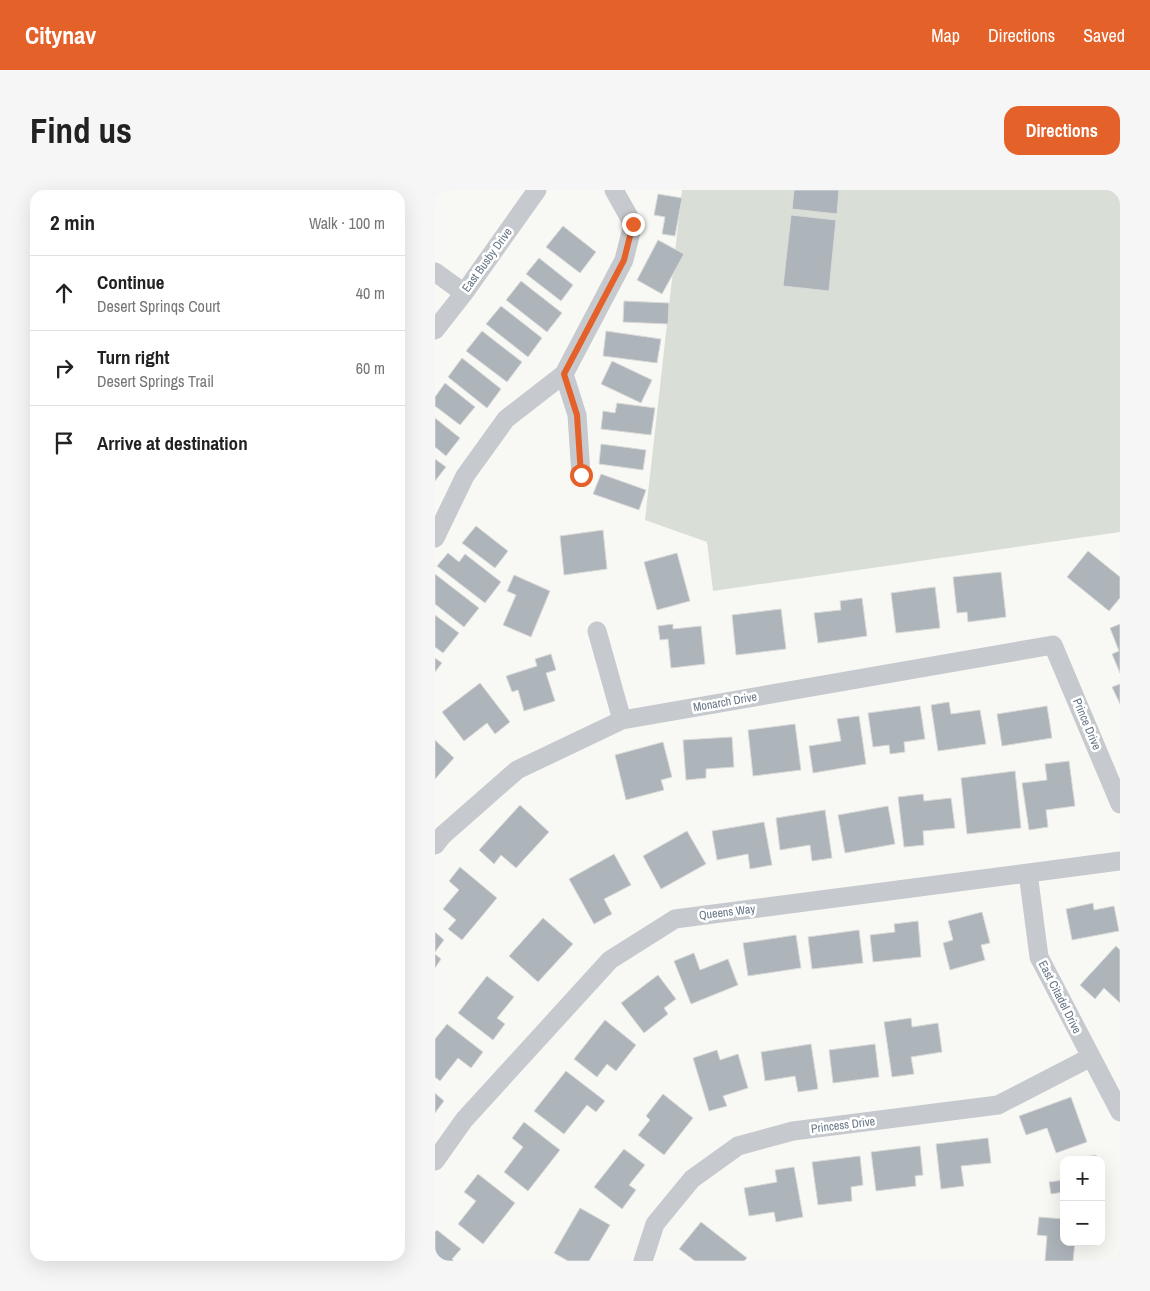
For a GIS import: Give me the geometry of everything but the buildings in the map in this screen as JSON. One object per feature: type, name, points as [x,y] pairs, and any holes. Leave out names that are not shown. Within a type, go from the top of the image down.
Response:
[{"type":"street","name":"East Busby Drive","points":[[435,330],[537,190]]},
{"type":"street","points":[[435,538],[465,476],[506,419],[564,374],[624,260],[633,224],[614,190]]},
{"type":"street","points":[[435,272],[463,293]]},
{"type":"street","points":[[564,374],[577,415],[581,475]]},
{"type":"street","points":[[597,631],[622,720]]},
{"type":"street","name":"Monarch Drive","points":[[435,846],[443,835],[517,770],[622,720],[1053,645]]},
{"type":"street","name":"Prince Drive","points":[[1053,645],[1120,804]]},
{"type":"street","name":"Queens Way","points":[[435,1161],[464,1120],[610,960],[675,919],[1120,861]]},
{"type":"street","name":"East Citadel Drive","points":[[1028,873],[1039,956],[1120,1112]]},
{"type":"street","name":"Princess Drive","points":[[643,1261],[655,1224],[692,1179],[738,1146],[793,1131],[998,1105],[1091,1057]]},
{"type":"shaded area","points":[[682,190],[1120,190],[1120,532],[713,591],[707,542],[645,520]]},
{"type":"waterway","points":[[1117,190],[1120,194]]},
{"type":"route","points":[[581,475],[577,415],[564,374],[624,260],[633,224]]}]
